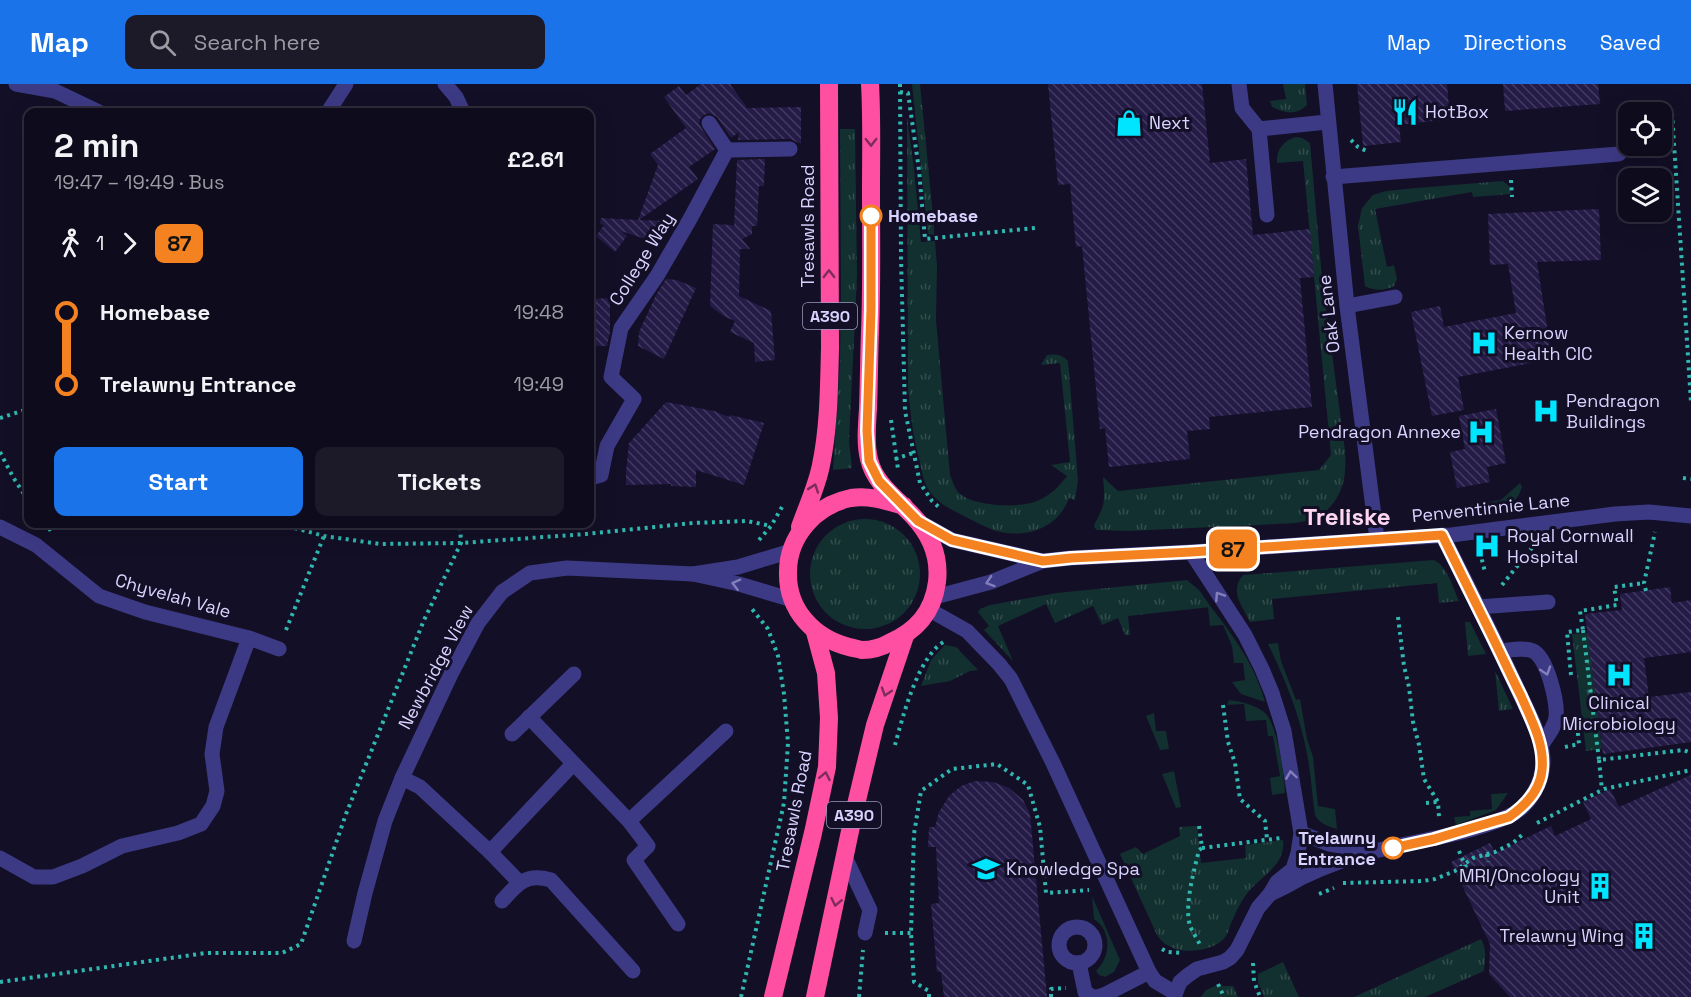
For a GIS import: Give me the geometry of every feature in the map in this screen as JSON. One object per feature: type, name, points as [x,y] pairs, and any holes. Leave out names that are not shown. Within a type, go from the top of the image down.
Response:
[{"type":"highway","name":"Tresawls Road","points":[[793,547],[816,486],[826,428],[830,348],[829,84]]},
{"type":"highway","name":"A390","points":[[870,84],[869,461],[879,481],[904,506],[918,521],[932,542],[939,567],[932,603],[918,625],[905,636],[883,646],[863,650],[836,644],[815,632],[806,623],[793,600],[788,581],[788,562],[793,547],[807,522],[827,506],[851,498],[876,498],[904,506]]},
{"type":"highway","name":"Tresawls Road","points":[[773,997],[827,767],[830,718],[826,673],[815,632]]},
{"type":"highway","name":"A390","points":[[815,997],[875,725],[905,636]]},
{"type":"street","points":[[16,84],[56,88],[92,108]]},
{"type":"street","points":[[331,108],[346,84]]},
{"type":"street","points":[[446,84],[461,108]]},
{"type":"street","points":[[1239,84],[1242,108],[1259,129],[1267,215]]},
{"type":"street","name":"Oak Lane","points":[[1324,84],[1347,306],[1377,539]]},
{"type":"street","points":[[1259,129],[1328,122]]},
{"type":"street","points":[[709,123],[727,150],[790,149]]},
{"type":"street","name":"College Way","points":[[594,477],[601,475],[607,446],[634,399],[611,377],[621,328],[663,267],[727,150]]},
{"type":"street","points":[[1333,177],[1618,154]]},
{"type":"street","points":[[1347,306],[1395,297]]},
{"type":"street","name":"Penventinnie Lane","points":[[932,603],[1043,561],[1442,535],[1615,514],[1660,512],[1691,516]]},
{"type":"street","name":"Penventinnie Lane","points":[[918,521],[952,540],[1043,561]]},
{"type":"street","name":"Chyvelah Vale","points":[[0,527],[36,545],[99,596],[145,612],[249,638],[279,649]]},
{"type":"street","points":[[1270,894],[1322,868],[1375,851],[1428,841],[1509,817],[1527,802],[1539,782],[1542,765],[1536,729],[1442,535]]},
{"type":"street","name":"Newbridge View","points":[[693,574],[738,567],[793,547]]},
{"type":"street","points":[[932,603],[967,631],[1011,679],[1053,763],[1149,972],[1155,981],[1175,995],[1180,982],[1197,969],[1230,958],[1264,900],[1277,882],[1293,869],[1301,833],[1284,731],[1272,693],[1245,635],[1191,552]]},
{"type":"street","name":"Newbridge View","points":[[354,941],[386,820],[402,778],[478,623],[502,592],[530,573],[567,568],[693,574],[739,584],[793,600]]},
{"type":"street","points":[[1478,607],[1548,602]]},
{"type":"street","name":"Chyvelah Vale","points":[[0,858],[34,877],[53,876],[82,866],[122,846],[178,833],[201,824],[213,806],[217,791],[212,754],[216,727],[249,638]]},
{"type":"street","points":[[1500,651],[1516,649],[1533,651],[1540,656],[1546,668],[1556,703],[1557,716],[1540,746]]},
{"type":"street","points":[[512,735],[574,674]]},
{"type":"street","points":[[529,717],[572,765],[629,822],[648,846],[634,860],[678,924]]},
{"type":"street","points":[[629,822],[726,731]]},
{"type":"street","points":[[490,852],[572,765]]},
{"type":"street","points":[[402,778],[420,787],[519,882]]},
{"type":"street","points":[[1301,833],[1329,844],[1375,851]]},
{"type":"street","points":[[845,857],[870,910],[865,933]]},
{"type":"street","points":[[502,901],[519,882],[531,877],[551,880],[633,971]]},
{"type":"street","points":[[1079,963],[1085,992],[1095,997],[1106,994],[1149,972]]},
{"type":"path","points":[[900,84],[905,411],[920,483],[933,501],[944,510]]},
{"type":"path","points":[[900,93],[908,93],[925,238],[1035,228]]},
{"type":"path","points":[[1672,113],[1691,402]]},
{"type":"path","points":[[1348,137],[1358,147],[1377,154]]},
{"type":"path","points":[[1511,177],[1512,196]]},
{"type":"path","points":[[0,418],[24,411]]},
{"type":"path","points":[[0,452],[24,494]]},
{"type":"path","points":[[1683,478],[1691,479]]},
{"type":"path","points":[[738,567],[736,557],[771,526],[783,506]]},
{"type":"path","points":[[295,528],[324,536],[380,544],[461,543],[747,520],[771,526]]},
{"type":"path","points":[[0,982],[206,953],[282,953],[301,944],[346,814],[384,718],[424,620],[461,543],[460,528]]},
{"type":"path","points":[[1646,591],[1644,583],[1655,532]]},
{"type":"path","points":[[279,649],[324,536]]},
{"type":"path","points":[[1500,588],[1536,543]]},
{"type":"path","points":[[1602,790],[1580,611],[1617,605],[1614,587],[1644,583]]},
{"type":"path","points":[[739,584],[738,593],[768,629],[778,656],[788,743],[784,803],[741,997]]},
{"type":"path","points":[[1398,616],[1404,666],[1424,779],[1438,802],[1440,824]]},
{"type":"path","points":[[1572,677],[1567,632],[1583,630]]},
{"type":"path","points":[[895,746],[909,700],[926,659],[936,646],[946,640],[951,641]]},
{"type":"path","points":[[1223,705],[1240,799],[1265,821],[1267,840]]},
{"type":"path","points":[[1562,750],[1566,746],[1579,744],[1576,722]]},
{"type":"path","points":[[1599,760],[1691,751]]},
{"type":"path","points":[[930,997],[929,991],[914,982],[911,933],[914,834],[921,791],[952,769],[997,764],[1028,785],[1040,827],[1046,893],[1094,889]]},
{"type":"path","points":[[1312,896],[1345,883],[1430,880],[1455,871],[1473,858],[1495,852],[1513,843],[1529,826],[1602,790],[1691,770]]},
{"type":"path","points":[[1426,803],[1438,802]]},
{"type":"path","points":[[1545,811],[1546,818]]},
{"type":"path","points":[[1199,826],[1202,848]]},
{"type":"path","points":[[1197,953],[1204,952],[1191,927],[1188,915],[1199,850],[1301,833]]},
{"type":"path","points":[[1487,854],[1488,862]]},
{"type":"path","points":[[1160,947],[1167,952],[1189,954]]},
{"type":"path","points":[[1253,960],[1254,981],[1260,997]]},
{"type":"green space","points":[[912,84],[920,84],[934,235],[928,234]]},
{"type":"green space","points":[[1283,84],[1305,84],[1307,105],[1294,112],[1281,111],[1272,107],[1270,101],[1286,99]]},
{"type":"green space","points":[[907,117],[921,242],[935,241],[936,320],[950,475],[958,492],[974,501],[997,505],[1021,505],[1043,498],[1064,480],[1067,476],[1051,465],[1070,462],[1060,363],[1041,365],[1047,355],[1058,355],[1068,361],[1078,480],[1075,500],[1069,498],[1057,517],[1038,529],[1016,534],[993,530],[940,502],[928,489],[924,479],[914,434],[908,386]]},
{"type":"green space","points":[[840,129],[855,129],[857,277],[849,441],[852,468],[833,470],[840,360]]},
{"type":"green space","points":[[1296,137],[1310,143],[1322,278],[1345,451],[1344,479],[1339,495],[1320,516],[1296,523],[1128,531],[1097,530],[1094,525],[1104,500],[1103,477],[1118,491],[1319,470],[1331,455],[1303,161],[1277,163],[1281,147]]},
{"type":"green space","points":[[1503,181],[1509,186],[1511,194],[1473,197],[1472,192],[1375,209],[1387,267],[1394,265],[1397,279],[1394,286],[1383,290],[1365,286],[1358,226],[1362,208],[1373,195],[1386,191]]},
{"type":"green space","points":[[1520,483],[1522,487],[1518,495],[1508,506],[1494,510],[1469,512],[1466,509],[1469,505],[1501,500]]},
{"type":"green space","points":[[865,519],[886,523],[904,535],[916,553],[920,574],[916,595],[904,613],[886,625],[865,629],[844,625],[826,613],[814,595],[810,574],[814,553],[826,535],[844,523]]},
{"type":"green space","points":[[1434,560],[1443,568],[1459,601],[1439,603],[1437,583],[1272,599],[1274,619],[1250,622],[1238,598],[1237,587],[1243,575]]},
{"type":"green space","points":[[1187,580],[1199,590],[1211,607],[1128,616],[1130,635],[1125,635],[1118,618],[1102,625],[1093,606],[1055,623],[1046,604],[998,626],[1013,661],[984,630],[989,626],[978,612],[990,605],[1057,593]]},
{"type":"green space","points":[[1208,607],[1211,607],[1243,652],[1256,676],[1265,702],[1241,694],[1232,682],[1245,680],[1243,663],[1234,663],[1232,646],[1223,625],[1210,626]]},
{"type":"green space","points":[[1465,622],[1470,622],[1486,654],[1468,656]]},
{"type":"green space","points":[[1588,633],[1602,749],[1586,751],[1572,634]]},
{"type":"green space","points":[[1278,643],[1281,661],[1296,700],[1300,699],[1307,739],[1313,757],[1318,806],[1335,809],[1337,829],[1321,823],[1315,815],[1308,762],[1300,725],[1286,684],[1268,644]]},
{"type":"green space","points":[[945,645],[956,647],[978,670],[970,671],[950,681],[921,686],[931,660]]},
{"type":"green space","points":[[1495,671],[1513,709],[1499,711]]},
{"type":"green space","points":[[1229,700],[1256,707],[1269,718],[1277,738],[1285,793],[1272,795],[1270,778],[1280,776],[1273,736],[1268,736],[1266,720],[1246,721],[1244,704],[1227,705]]},
{"type":"green space","points":[[1154,713],[1156,731],[1166,731],[1169,749],[1160,750],[1146,716]]},
{"type":"green space","points":[[1174,771],[1181,807],[1176,808],[1162,774]]},
{"type":"green space","points":[[1508,793],[1496,810],[1456,825],[1454,817],[1470,816],[1470,811],[1492,809],[1491,794]]},
{"type":"green space","points":[[1197,826],[1201,863],[1246,858],[1245,845],[1283,840],[1283,849],[1276,864],[1244,898],[1226,936],[1214,946],[1189,951],[1173,948],[1157,935],[1120,854],[1136,847],[1143,854],[1180,836],[1179,827]]},
{"type":"green space","points":[[1092,896],[1120,960],[1114,972],[1105,977],[1096,971],[1105,959],[1107,944],[1104,930],[1094,919]]},
{"type":"green space","points":[[1481,939],[1485,951],[1484,971],[1425,997],[1354,997]]},
{"type":"green space","points":[[1283,962],[1299,997],[1264,997],[1258,982],[1258,974]]},
{"type":"green space","points":[[1215,986],[1233,986],[1238,997],[1201,997],[1206,990]]},
{"type":"building","points":[[701,84],[730,84],[747,108],[801,107],[801,144],[790,139],[738,140],[739,132],[731,138],[717,117],[709,113],[704,115],[699,124],[715,149],[689,167],[698,179],[639,220],[667,221],[660,244],[621,231],[627,236],[615,252],[596,236],[604,225],[600,224],[601,218],[638,220],[658,165],[650,154],[686,128],[664,97],[679,86],[686,95]]},
{"type":"building","points":[[1048,84],[1202,84],[1210,163],[1246,159],[1253,235],[1310,229],[1314,277],[1300,278],[1312,407],[1209,417],[1210,429],[1187,431],[1190,459],[1109,467],[1105,428],[1100,429],[1082,246],[1076,247],[1070,184],[1058,185]]},
{"type":"building","points":[[1357,84],[1447,84],[1450,119],[1399,125],[1401,142],[1363,146]]},
{"type":"building","points":[[1503,84],[1598,84],[1600,104],[1505,111]]},
{"type":"building","points":[[765,159],[764,186],[759,186],[757,226],[752,226],[752,234],[742,239],[750,249],[740,249],[739,296],[771,311],[775,360],[755,362],[754,343],[730,332],[735,321],[710,306],[713,224],[734,227],[737,160]]},
{"type":"building","points":[[1599,209],[1601,260],[1537,262],[1552,359],[1458,377],[1464,410],[1432,416],[1411,312],[1440,306],[1444,327],[1516,313],[1508,264],[1490,265],[1488,214]]},
{"type":"building","points":[[666,279],[677,280],[696,288],[664,359],[638,346],[639,332]]},
{"type":"building","points":[[610,298],[610,332],[607,346],[594,346],[594,299]]},
{"type":"building","points":[[666,402],[764,423],[744,485],[696,470],[696,487],[671,486],[671,484],[626,485],[629,443]]},
{"type":"building","name":"Pendragon Annexe","points":[[1496,409],[1506,463],[1487,467],[1490,482],[1457,488],[1450,452],[1465,449],[1459,416]]},
{"type":"building","name":"Clinical Microbiology","points":[[1670,587],[1672,603],[1691,600],[1691,652],[1644,658],[1649,697],[1691,692],[1691,742],[1603,754],[1585,614],[1622,610],[1620,594]]},
{"type":"building","points":[[1691,775],[1691,997],[1510,997],[1489,974],[1490,944],[1451,862],[1490,843],[1495,853],[1551,826],[1555,836],[1591,819],[1583,802],[1610,789],[1619,807]]},
{"type":"building","name":"Knowledge Spa","points":[[975,781],[993,782],[1009,788],[1023,800],[1030,814],[1047,997],[944,997],[941,972],[937,972],[931,904],[939,903],[936,847],[928,847],[929,827],[935,827],[939,812],[949,796],[961,786]]},
{"type":"bus line","name":"87","points":[[871,216],[867,431],[869,461],[879,481],[918,521],[952,540],[1043,561],[1442,535],[1536,729],[1543,758],[1542,771],[1533,794],[1519,810],[1509,817],[1434,839],[1393,848]]},
{"type":"place","name":"HotBox","points":[[1405,112]]},
{"type":"place","name":"Next","points":[[1129,123]]},
{"type":"place","name":"Homebase","points":[[871,216]]},
{"type":"place","name":"Kernow Health CIC","points":[[1484,343]]},
{"type":"place","name":"Pendragon Buildings","points":[[1546,411]]},
{"type":"place","name":"Pendragon Annexe","points":[[1481,432]]},
{"type":"place","name":"Royal Cornwall Hospital","points":[[1487,546]]},
{"type":"place","name":"Clinical Microbiology","points":[[1619,675]]},
{"type":"place","name":"Trelawny Entrance","points":[[1393,848]]},
{"type":"place","name":"Knowledge Spa","points":[[986,869]]},
{"type":"place","name":"MRI/Oncology Unit","points":[[1600,886]]},
{"type":"place","name":"Trelawny Wing","points":[[1644,936]]},
{"type":"district","name":"Treliske","points":[[1347,517]]}]
